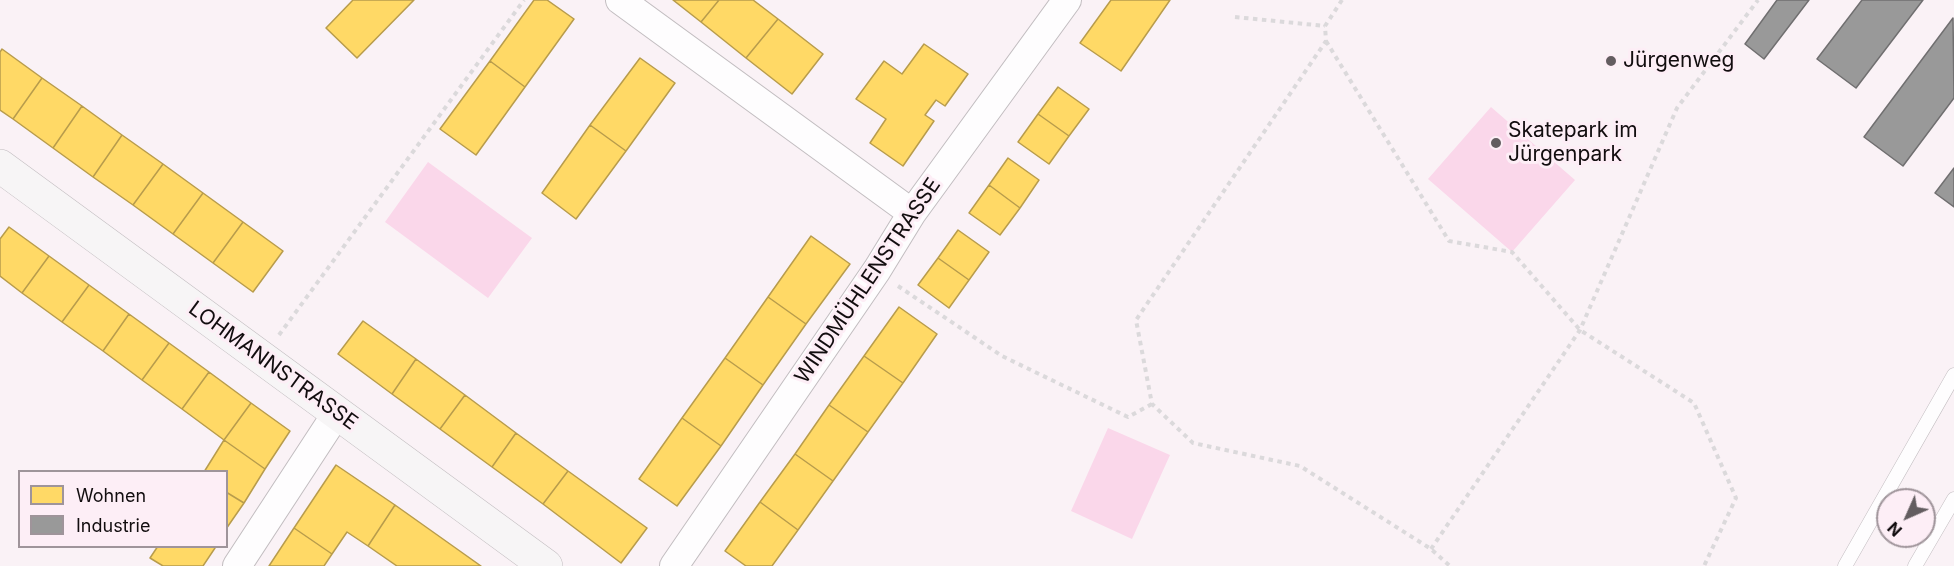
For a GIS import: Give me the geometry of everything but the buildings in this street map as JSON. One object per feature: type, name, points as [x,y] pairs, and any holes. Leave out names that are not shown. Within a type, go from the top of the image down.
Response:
[{"type":"main road","name":"LOHMANNSTRASSE","points":[[0,166],[546,566]]},
{"type":"street","points":[[620,0],[912,213]]},
{"type":"street","name":"WINDMÜHLENSTRASSE","points":[[674,566],[877,270],[912,213],[1067,0]]},
{"type":"street","points":[[237,566],[337,413]]},
{"type":"lane","points":[[1845,566],[1954,375]]},
{"type":"lane","points":[[1915,566],[1954,499]]},
{"type":"path","points":[[264,359],[524,0]]},
{"type":"path","points":[[1342,0],[1325,26],[1326,41],[1449,241],[1512,252],[1580,330],[1694,403],[1736,498],[1704,566]]},
{"type":"path","points":[[1431,549],[1580,330],[1677,108],[1758,0]]},
{"type":"path","points":[[1235,17],[1325,26]]},
{"type":"path","points":[[1326,41],[1136,320],[1152,404],[1193,443],[1300,466],[1431,549],[1450,566]]},
{"type":"path","points":[[877,270],[913,297],[1002,356],[1128,417],[1152,404]]},
{"type":"shaded area","name":"Skatepark im Jürgenpark","points":[[1491,107],[1575,180],[1512,252],[1428,179]]},
{"type":"shaded area","points":[[428,162],[532,238],[488,298],[385,222]]},
{"type":"shaded area","points":[[1108,428],[1170,455],[1132,539],[1071,511]]},
{"type":"place","name":"Jürgenweg","points":[[1611,61]]},
{"type":"place","name":"Skatepark im Jürgenpark","points":[[1496,143]]}]
